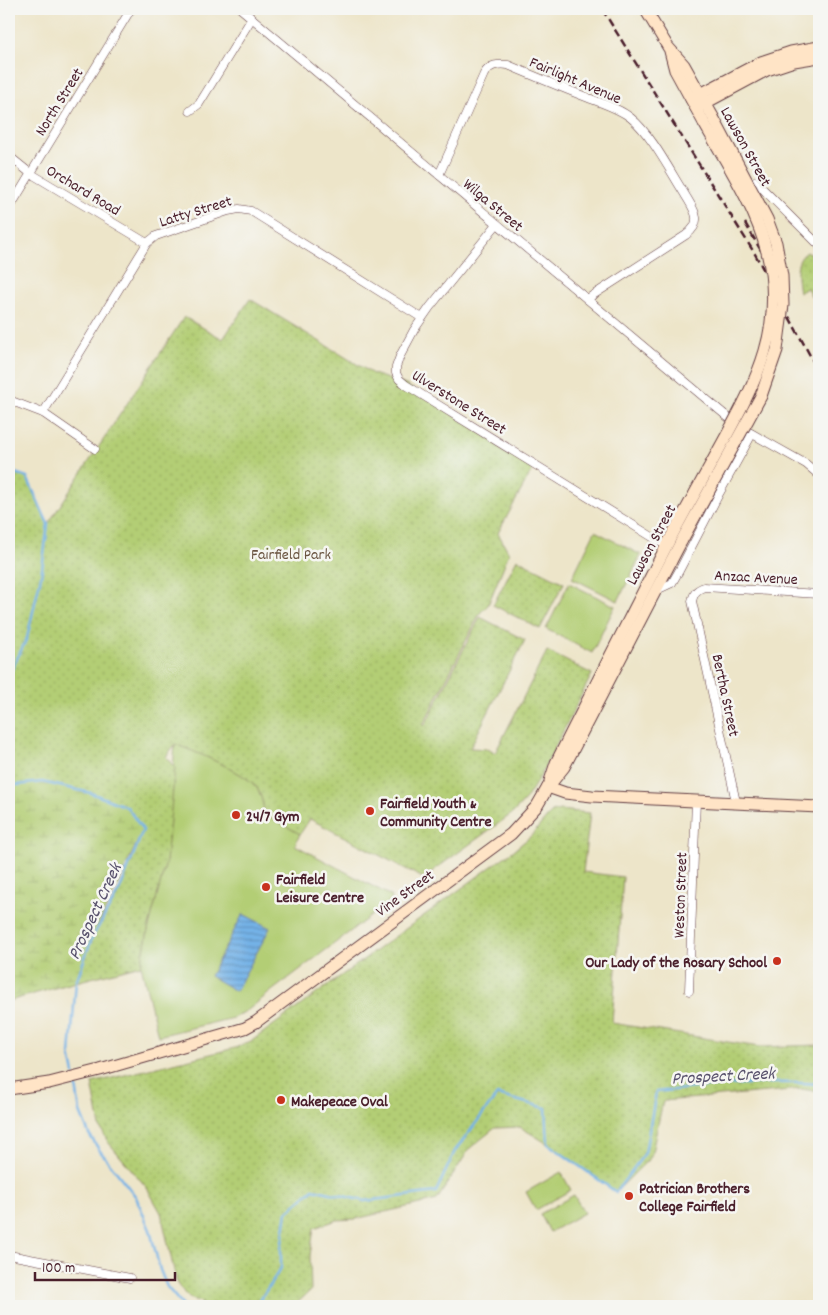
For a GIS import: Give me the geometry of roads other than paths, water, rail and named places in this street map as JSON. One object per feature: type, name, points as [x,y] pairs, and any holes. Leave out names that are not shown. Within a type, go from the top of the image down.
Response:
[{"type":"main road","name":"Lawson Street","points":[[548,787],[564,767],[655,592],[677,538],[751,391],[764,360],[772,310],[772,290],[767,252],[757,223],[709,120],[698,101],[684,65],[668,47],[645,9]]},
{"type":"main road","points":[[698,101],[761,62],[791,52],[819,47]]},
{"type":"main road","points":[[698,101],[768,70],[794,61],[819,57]]},
{"type":"main road","name":"Lawson Street","points":[[548,787],[556,763],[667,546],[677,538]]},
{"type":"main road","points":[[548,787],[564,793],[592,796],[819,807]]},
{"type":"main road","name":"Vine Street","points":[[9,1089],[50,1083],[100,1070],[230,1033],[256,1022],[510,834],[537,806],[548,787]]},
{"type":"street","name":"North Street","points":[[9,208],[131,9]]},
{"type":"street","name":"Wilga Street","points":[[241,9],[730,419]]},
{"type":"street","points":[[190,111],[198,104],[252,18]]},
{"type":"street","name":"Fairlight Avenue","points":[[439,175],[484,74],[495,65],[508,65],[608,106],[631,119],[649,139],[692,207],[697,220],[696,226],[686,235],[587,299]]},
{"type":"street","name":"Orchard Road","points":[[9,156],[30,173],[147,243]]},
{"type":"street","points":[[755,180],[819,245]]},
{"type":"street","name":"Latty Street","points":[[43,413],[147,243],[156,236],[217,214],[234,210],[251,211],[422,318]]},
{"type":"street","name":"Ulverstone Street","points":[[497,224],[422,318],[400,356],[396,367],[399,379],[667,546]]},
{"type":"street","points":[[9,400],[43,413],[95,449]]},
{"type":"street","name":"Lawson Street","points":[[655,592],[672,583],[751,433],[792,455],[816,472]]},
{"type":"street","name":"Anzac Avenue","points":[[694,594],[698,589],[704,587],[819,594]]},
{"type":"street","name":"Bertha Street","points":[[694,594],[692,601],[736,802]]},
{"type":"street","name":"Weston Street","points":[[689,991],[696,800]]},
{"type":"street","points":[[9,1255],[130,1278]]},
{"type":"water","points":[[243,914],[270,928],[236,991],[210,976]]},
{"type":"waterway","name":"Prospect Creek","points":[[9,471],[27,477],[48,524],[41,576],[27,638],[9,675]]},
{"type":"waterway","name":"Prospect Creek","points":[[9,786],[42,782],[91,793],[127,807],[143,830],[120,889],[92,938],[76,982],[70,1054],[74,1074]]},
{"type":"waterway","name":"Prospect Creek","points":[[75,1079],[80,1112],[89,1134],[136,1197],[150,1230],[160,1270],[167,1287],[183,1306]]},
{"type":"waterway","name":"Prospect Creek","points":[[256,1306],[281,1268],[281,1249],[287,1212],[313,1189],[365,1201],[436,1192],[455,1151],[497,1095],[546,1108],[548,1144],[616,1192],[645,1153],[656,1092],[758,1083],[819,1084]]},
{"type":"railway","points":[[602,9],[755,254],[819,372]]},
{"type":"railway","points":[[745,223],[770,266]]},
{"type":"place","name":"Fairfield Youth & Community Centre","points":[[370,811]]},
{"type":"place","name":"24/7 Gym","points":[[236,815]]},
{"type":"place","name":"Fairfield Leisure Centre","points":[[266,887]]},
{"type":"place","name":"Our Lady of the Rosary School","points":[[777,961]]},
{"type":"place","name":"Makepeace Oval","points":[[281,1100]]},
{"type":"place","name":"Patrician Brothers College Fairfield","points":[[629,1196]]},
{"type":"park label","name":"Fairfield Park","points":[[291,553]]}]
